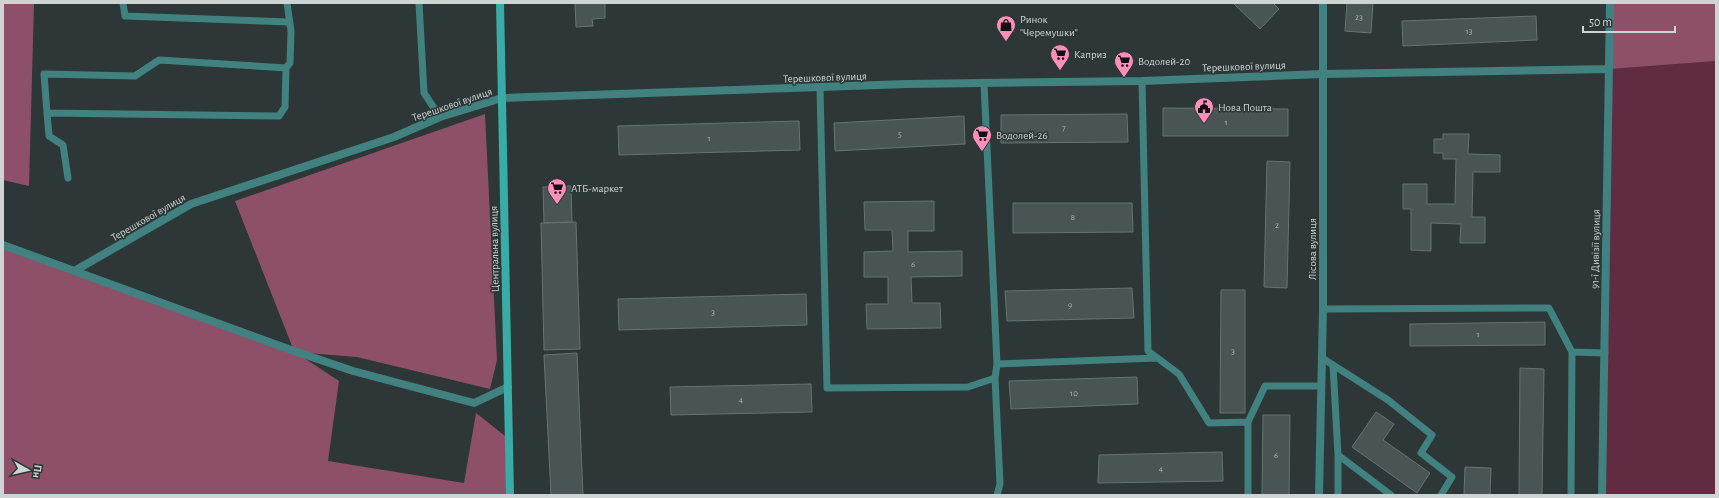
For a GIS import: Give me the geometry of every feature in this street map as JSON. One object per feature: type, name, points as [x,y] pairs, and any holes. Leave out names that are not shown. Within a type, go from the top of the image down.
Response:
[{"type":"main road","name":"Центральна вулиця","points":[[500,3],[510,495]]},
{"type":"street","name":"Лісова вулиця","points":[[1319,495],[1323,308],[1323,3]]},
{"type":"street","name":"91-ї Дивізії вулиця","points":[[1602,495],[1610,3]]},
{"type":"street","name":"Терешкової вулиця","points":[[76,270],[191,204],[394,137],[440,117],[502,98],[984,83],[1142,81],[1323,74],[1609,69]]},
{"type":"street","points":[[3,245],[76,270],[294,352],[353,371],[474,403],[508,387]]},
{"type":"lane","points":[[123,3],[125,16],[289,22]]},
{"type":"lane","points":[[47,113],[279,116],[285,107],[286,68],[290,63],[291,31],[287,3]]},
{"type":"lane","points":[[419,3],[424,93],[440,117]]},
{"type":"lane","points":[[68,178],[63,145],[50,136],[44,74],[135,76],[159,60],[286,68]]},
{"type":"lane","points":[[1142,81],[1148,350],[1179,374],[1209,423],[1248,422]]},
{"type":"lane","points":[[984,83],[997,364],[995,378],[1000,484],[997,495]]},
{"type":"lane","points":[[820,88],[827,388],[968,387],[995,378]]},
{"type":"lane","points":[[1323,308],[1549,308],[1572,352],[1571,495]]},
{"type":"lane","points":[[1572,352],[1605,353]]},
{"type":"lane","points":[[997,364],[1157,358]]},
{"type":"lane","points":[[1322,358],[1388,400],[1432,435],[1421,453],[1452,477],[1441,495]]},
{"type":"lane","points":[[1333,365],[1338,455],[1338,495]]},
{"type":"lane","points":[[1248,495],[1248,422],[1266,386],[1321,386]]},
{"type":"lane","points":[[1338,455],[1392,495]]},
{"type":"shaded area","points":[[3,3],[34,3],[29,186],[3,180]]},
{"type":"shaded area","points":[[1610,3],[1716,3],[1716,61],[1609,69]]},
{"type":"shaded area","points":[[1716,61],[1716,495],[1602,495],[1609,69]]},
{"type":"shaded area","points":[[485,114],[497,360],[490,389],[357,357],[295,352],[339,381],[328,461],[464,483],[476,413],[505,436],[507,495],[3,495],[3,245],[294,351],[235,201]]},
{"type":"building","points":[[575,3],[605,3],[605,18],[592,19],[593,26],[576,27]]},
{"type":"building","points":[[1233,3],[1273,3],[1279,9],[1260,29]]},
{"type":"building","points":[[1347,3],[1373,3],[1371,33],[1345,31]]},
{"type":"building","points":[[1536,16],[1537,40],[1403,46],[1402,21]]},
{"type":"building","points":[[1163,108],[1288,109],[1288,136],[1163,136]]},
{"type":"building","points":[[1127,114],[1128,142],[1001,143],[1001,115]]},
{"type":"building","points":[[964,116],[965,144],[835,151],[834,123]]},
{"type":"building","points":[[799,121],[800,150],[619,155],[618,126]]},
{"type":"building","points":[[1443,134],[1469,134],[1468,154],[1500,155],[1500,172],[1473,172],[1472,217],[1485,217],[1485,243],[1460,243],[1461,224],[1431,223],[1431,251],[1411,250],[1411,209],[1403,209],[1403,184],[1427,184],[1427,204],[1455,204],[1456,159],[1443,159],[1443,153],[1434,153],[1434,139],[1443,139]]},
{"type":"building","points":[[1267,161],[1290,162],[1287,288],[1264,287]]},
{"type":"building","name":"АТБ-маркет","points":[[571,186],[572,222],[544,223],[543,187]]},
{"type":"building","points":[[934,201],[934,231],[908,231],[908,252],[962,251],[962,276],[911,277],[912,303],[940,303],[941,328],[867,329],[866,304],[888,304],[888,277],[864,277],[864,252],[893,251],[892,230],[865,230],[864,202]]},
{"type":"building","points":[[1013,203],[1132,203],[1133,232],[1013,233]]},
{"type":"building","points":[[576,222],[580,349],[544,350],[541,223]]},
{"type":"building","points":[[1132,288],[1134,318],[1007,321],[1005,291]]},
{"type":"building","points":[[1221,290],[1245,290],[1245,413],[1220,413]]},
{"type":"building","points":[[806,294],[807,325],[619,330],[618,299]]},
{"type":"building","points":[[1545,322],[1545,345],[1410,346],[1410,324]]},
{"type":"building","points":[[577,353],[583,495],[551,495],[544,355]]},
{"type":"building","points":[[1520,368],[1544,369],[1542,495],[1519,495]]},
{"type":"building","points":[[1137,377],[1138,404],[1011,409],[1009,381]]},
{"type":"building","points":[[811,384],[812,412],[671,415],[670,387]]},
{"type":"building","points":[[1376,412],[1394,424],[1383,440],[1430,473],[1417,493],[1352,447]]},
{"type":"building","points":[[1263,415],[1290,415],[1289,495],[1262,495]]},
{"type":"building","points":[[1222,452],[1223,481],[1098,483],[1099,455]]},
{"type":"building","points":[[1465,467],[1491,468],[1490,495],[1464,495]]},
{"type":"place","name":"Ринок \"Черемушки\"","points":[[1006,42]]},
{"type":"place","name":"Каприз","points":[[1060,71]]},
{"type":"place","name":"Водолей-20","points":[[1124,78]]},
{"type":"place","name":"Нова Пошта","points":[[1204,124]]},
{"type":"place","name":"Водолей-26","points":[[982,152]]},
{"type":"place","name":"АТБ-маркет","points":[[557,205]]}]
